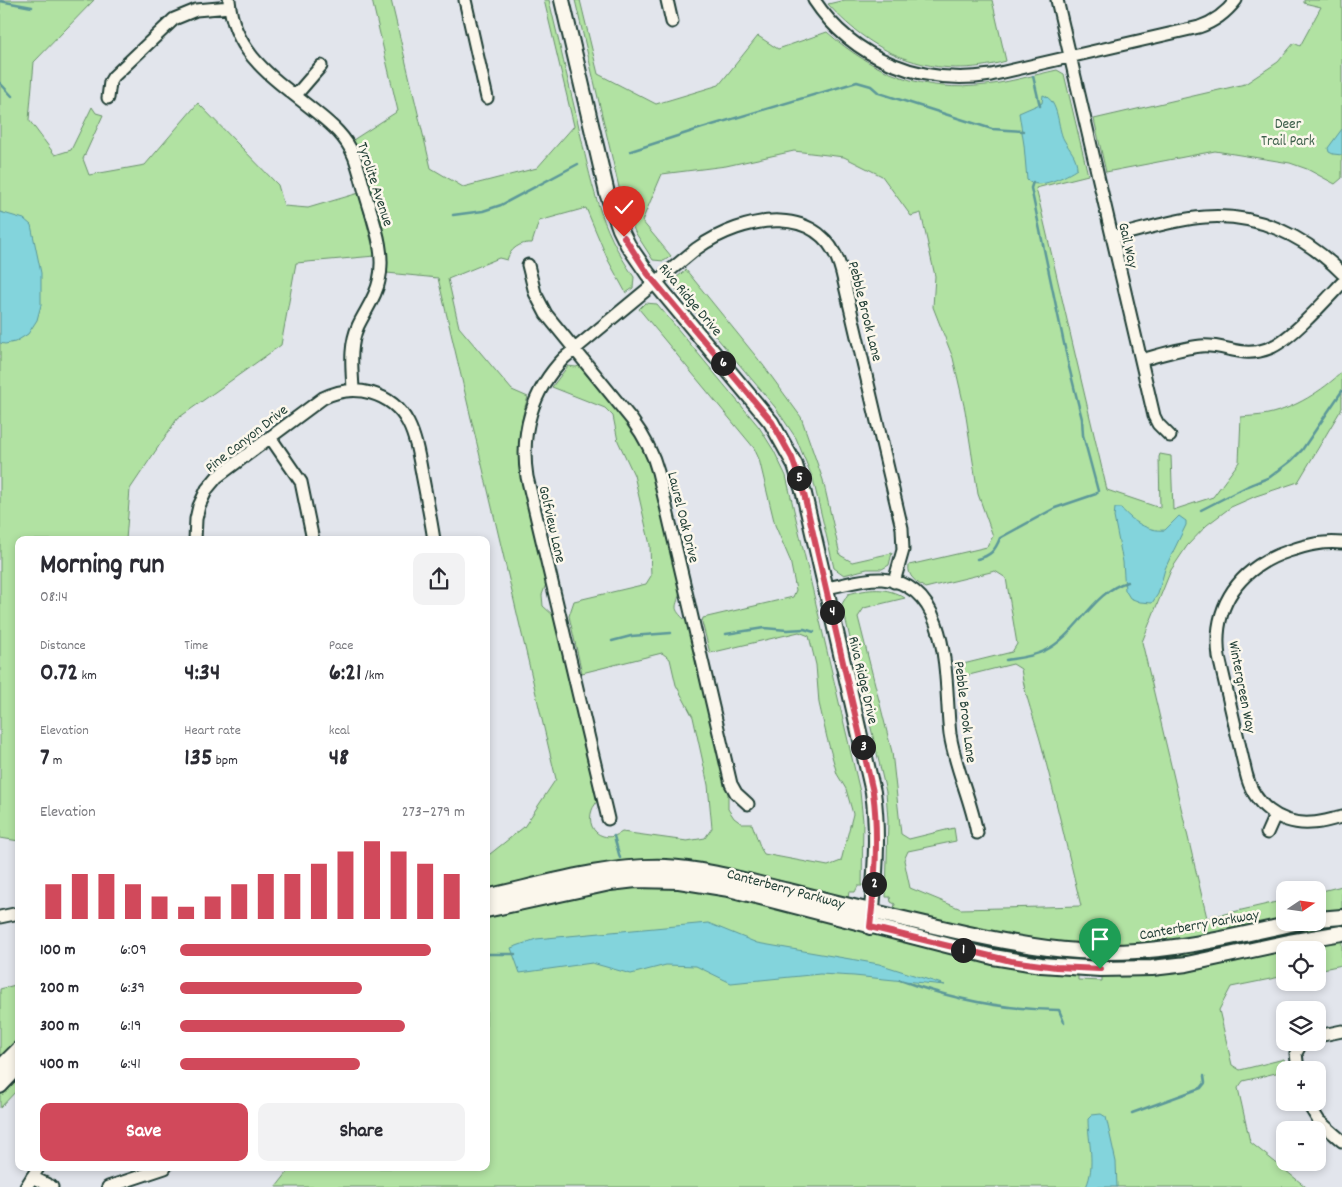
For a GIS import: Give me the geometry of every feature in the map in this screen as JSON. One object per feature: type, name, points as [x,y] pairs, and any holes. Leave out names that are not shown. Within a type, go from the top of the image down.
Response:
[{"type":"street","points":[[465,0],[487,98]]},
{"type":"street","name":"Riva Ridge Drive","points":[[562,0],[612,209],[628,245],[655,283],[764,412],[783,440],[792,458],[801,485],[874,799],[875,854],[870,927]]},
{"type":"street","points":[[667,0],[672,22]]},
{"type":"street","points":[[814,0],[832,22],[857,44],[873,54],[898,66],[927,75],[958,78],[983,76],[1205,25],[1220,17],[1236,0]]},
{"type":"street","name":"Gail Way","points":[[1057,0],[1154,416],[1158,424],[1170,436]]},
{"type":"street","points":[[108,98],[110,82],[113,77],[174,19],[196,10],[229,4]]},
{"type":"street","name":"Tyrolite Avenue","points":[[229,4],[236,32],[249,54],[337,130],[350,148],[358,168],[381,250],[382,264],[379,282],[354,338],[352,356],[353,390]]},
{"type":"street","points":[[296,95],[321,66]]},
{"type":"street","points":[[1112,237],[1205,217],[1248,220],[1270,226],[1299,238],[1319,252],[1342,273]]},
{"type":"street","name":"Pebble Brook Lane","points":[[655,283],[709,240],[734,229],[762,222],[785,220],[799,223],[816,231],[831,246],[840,265],[902,528],[903,550],[894,582]]},
{"type":"street","name":"Laurel Oak Drive","points":[[528,265],[535,293],[540,304],[574,350],[632,420],[644,437],[652,454],[731,784],[736,794],[748,804]]},
{"type":"street","name":"Golfview Lane","points":[[608,819],[529,486],[525,462],[526,433],[530,411],[536,397],[553,370],[574,350],[655,283]]},
{"type":"street","points":[[1141,360],[1198,346],[1249,353],[1269,348],[1288,337],[1342,283]]},
{"type":"street","points":[[353,390],[365,391],[384,398],[398,408],[409,423],[417,444],[433,536]]},
{"type":"street","name":"Pine Canyon Drive","points":[[194,536],[197,511],[207,489],[221,473],[323,398],[336,392],[353,390]]},
{"type":"street","points":[[270,437],[301,482],[312,536]]},
{"type":"street","name":"Wintergreen Way","points":[[1275,815],[1260,802],[1247,780],[1220,657],[1218,638],[1220,619],[1233,590],[1259,564],[1274,556],[1308,545],[1324,542],[1342,544]]},
{"type":"street","name":"Pebble Brook Lane","points":[[826,588],[883,579],[910,590],[930,610],[935,621],[947,676],[952,740],[976,833]]},
{"type":"street","points":[[1267,834],[1275,815],[1294,822],[1308,824],[1342,817]]},
{"type":"street","name":"Canterberry Parkway","points":[[490,896],[611,870],[667,867],[717,874],[872,911],[926,926],[1019,945],[1066,950],[1108,953],[1150,951],[1198,944],[1276,927]]},
{"type":"street","name":"Canterberry Parkway","points":[[490,909],[610,883],[636,880],[692,882],[728,889],[870,927],[1011,961],[1056,967],[1100,969],[1152,968],[1187,964],[1289,942],[1342,933]]},
{"type":"street","points":[[0,917],[15,914]]},
{"type":"street","points":[[1326,918],[1342,917]]},
{"type":"street","points":[[1326,1034],[1342,1031]]},
{"type":"street","points":[[0,1068],[15,1053]]},
{"type":"street","points":[[0,1086],[15,1070]]},
{"type":"street","points":[[1313,1111],[1319,1121],[1342,1141]]},
{"type":"street","points":[[108,1187],[156,1171]]},
{"type":"street","points":[[32,1177],[52,1187]]},
{"type":"green space","points":[[0,0],[94,0],[34,62],[29,120],[55,155],[71,150],[92,107],[96,113],[103,115],[83,159],[89,175],[145,165],[198,103],[278,185],[284,206],[308,208],[359,193],[375,256],[296,263],[281,345],[177,419],[130,489],[126,536],[15,536],[15,840],[0,838]]},
{"type":"green space","points":[[372,0],[391,0],[431,168],[463,187],[537,168],[574,126],[544,0],[549,0],[592,184],[612,240],[634,277],[633,288],[626,293],[608,260],[586,208],[539,221],[532,243],[516,247],[510,253],[507,260],[499,258],[448,279],[459,327],[512,390],[528,397],[520,434],[520,471],[546,584],[542,595],[543,606],[554,616],[597,797],[591,814],[592,826],[596,832],[606,837],[622,832],[687,841],[705,838],[712,828],[708,785],[693,717],[676,685],[670,659],[662,653],[582,673],[569,616],[574,601],[646,584],[651,576],[650,545],[634,475],[618,441],[613,416],[605,408],[552,387],[568,366],[579,366],[629,426],[644,450],[652,472],[680,590],[676,607],[678,613],[687,622],[728,791],[728,809],[734,818],[742,824],[752,824],[764,854],[828,866],[841,861],[853,814],[846,789],[837,774],[827,738],[819,703],[816,665],[809,636],[799,632],[710,653],[702,622],[703,618],[793,597],[796,590],[790,560],[775,525],[759,459],[754,448],[639,309],[645,303],[657,304],[759,427],[774,451],[786,476],[860,792],[863,821],[862,886],[858,886],[855,892],[849,892],[848,898],[684,864],[490,892],[490,854],[524,827],[556,779],[438,278],[387,273],[385,243],[360,157],[353,140],[398,111]]},
{"type":"green space","points":[[575,0],[580,0],[598,74],[656,104],[719,85],[758,36],[778,49],[827,32],[844,46],[881,69],[921,83],[941,86],[986,85],[1057,70],[1064,74],[1088,175],[1036,188],[1107,490],[1160,508],[1160,454],[1171,456],[1173,510],[1213,497],[1239,462],[1241,417],[1258,416],[1288,408],[1326,386],[1342,372],[1342,408],[1298,482],[1256,496],[1231,507],[1207,525],[1187,546],[1171,570],[1142,642],[1207,918],[1276,902],[1276,921],[1180,941],[1116,946],[1060,943],[1032,939],[976,929],[894,909],[895,904],[891,902],[890,897],[886,897],[888,820],[886,792],[842,604],[848,594],[870,590],[884,590],[905,598],[864,608],[858,617],[892,752],[901,834],[909,839],[954,828],[956,841],[908,851],[904,860],[910,888],[961,909],[1081,906],[1021,669],[1013,664],[957,678],[955,666],[1012,652],[1017,644],[1006,578],[995,571],[925,588],[913,579],[909,569],[909,565],[987,547],[993,536],[978,494],[965,410],[953,358],[933,307],[935,276],[921,213],[911,216],[882,176],[844,157],[794,151],[726,166],[662,174],[642,221],[671,256],[664,261],[653,260],[635,232],[622,200]]},
{"type":"green space","points":[[845,0],[992,0],[1006,61],[956,68],[932,66],[909,60],[887,51],[866,38],[828,4]]},
{"type":"green space","name":"Deer Trail Park","points":[[1304,0],[1342,0],[1342,178],[1335,184],[1307,169],[1290,163],[1215,151],[1106,172],[1094,119],[1245,84],[1278,62],[1294,43],[1300,46],[1321,7],[1304,3]]},
{"type":"green space","points":[[686,270],[763,365],[801,417],[823,480],[840,555],[852,562],[892,553],[889,565],[882,569],[867,569],[844,575],[834,568],[813,479],[796,438],[775,407],[676,289],[677,277]]},
{"type":"green space","points":[[678,884],[769,903],[845,926],[992,963],[1075,973],[1078,975],[1078,980],[1102,981],[1102,976],[1106,975],[1276,949],[1276,978],[1231,987],[1219,1010],[1232,1065],[1240,1070],[1276,1061],[1276,1073],[1243,1081],[1238,1088],[1250,1142],[1276,1163],[1276,1171],[1286,1171],[1306,1187],[276,1187],[289,1171],[490,1171],[490,913],[606,887]]},
{"type":"green space","points":[[1342,886],[1342,911],[1326,913],[1326,890]]},
{"type":"green space","points":[[1342,922],[1342,924],[1326,928],[1326,924]]},
{"type":"green space","points":[[892,923],[1076,957],[1082,962],[1011,954],[895,926]]},
{"type":"green space","points":[[1285,931],[1310,931],[1193,957],[1140,963],[1098,962],[1140,961],[1221,946]]},
{"type":"green space","points":[[1342,939],[1342,965],[1326,968],[1326,941]]},
{"type":"green space","points":[[15,985],[15,1048],[0,1062],[0,989]]},
{"type":"green space","points":[[15,1076],[15,1092],[0,1108],[0,1092]]},
{"type":"water","points":[[1043,95],[1048,98],[1055,109],[1062,135],[1074,157],[1077,169],[1052,181],[1038,184],[1027,180],[1019,113],[1042,103]]},
{"type":"water","points":[[1342,129],[1342,155],[1333,154],[1329,152],[1328,148]]},
{"type":"water","points":[[0,212],[24,219],[31,225],[41,273],[41,305],[37,320],[28,334],[15,342],[5,344],[0,343]]},
{"type":"water","points":[[1115,508],[1121,508],[1135,521],[1152,529],[1165,530],[1179,516],[1186,521],[1186,525],[1165,569],[1158,594],[1152,603],[1140,602],[1130,598],[1125,590],[1123,562],[1114,517]]},
{"type":"water","points":[[708,923],[757,943],[879,964],[945,985],[820,974],[731,983],[696,966],[666,965],[631,974],[592,963],[520,973],[511,948],[536,939]]},
{"type":"water","points":[[1101,1114],[1106,1117],[1116,1162],[1117,1187],[1086,1187],[1091,1170],[1088,1119],[1092,1115]]},
{"type":"waterway","points":[[0,1],[32,7]]},
{"type":"waterway","points":[[1033,76],[1040,106]]},
{"type":"waterway","points":[[631,151],[857,82],[871,86],[879,93],[992,129],[1023,131]]},
{"type":"waterway","points":[[0,83],[12,96]]},
{"type":"waterway","points":[[453,215],[483,211],[501,205],[578,164]]},
{"type":"waterway","points":[[977,559],[992,552],[1000,538],[1055,508],[1096,494],[1098,491],[1083,435],[1082,419],[1031,188],[1033,182]]},
{"type":"waterway","points":[[1201,510],[1270,477],[1291,461],[1302,450],[1342,391]]},
{"type":"waterway","points":[[1006,660],[1035,655],[1056,644],[1104,595],[1115,587],[1127,582]]},
{"type":"waterway","points":[[726,634],[764,628],[804,629],[814,632]]},
{"type":"waterway","points":[[612,641],[631,636],[671,633]]},
{"type":"waterway","points":[[614,836],[620,858]]},
{"type":"waterway","points":[[490,954],[515,954]]},
{"type":"waterway","points":[[900,980],[939,993],[998,1006],[1059,1010],[1064,1022]]},
{"type":"waterway","points":[[1132,1113],[1201,1088],[1205,1083],[1204,1076]]},
{"type":"route","points":[[624,237],[648,274],[772,422],[797,470],[873,792],[875,806],[875,854],[870,927],[1011,961],[1056,967],[1100,969]]}]
